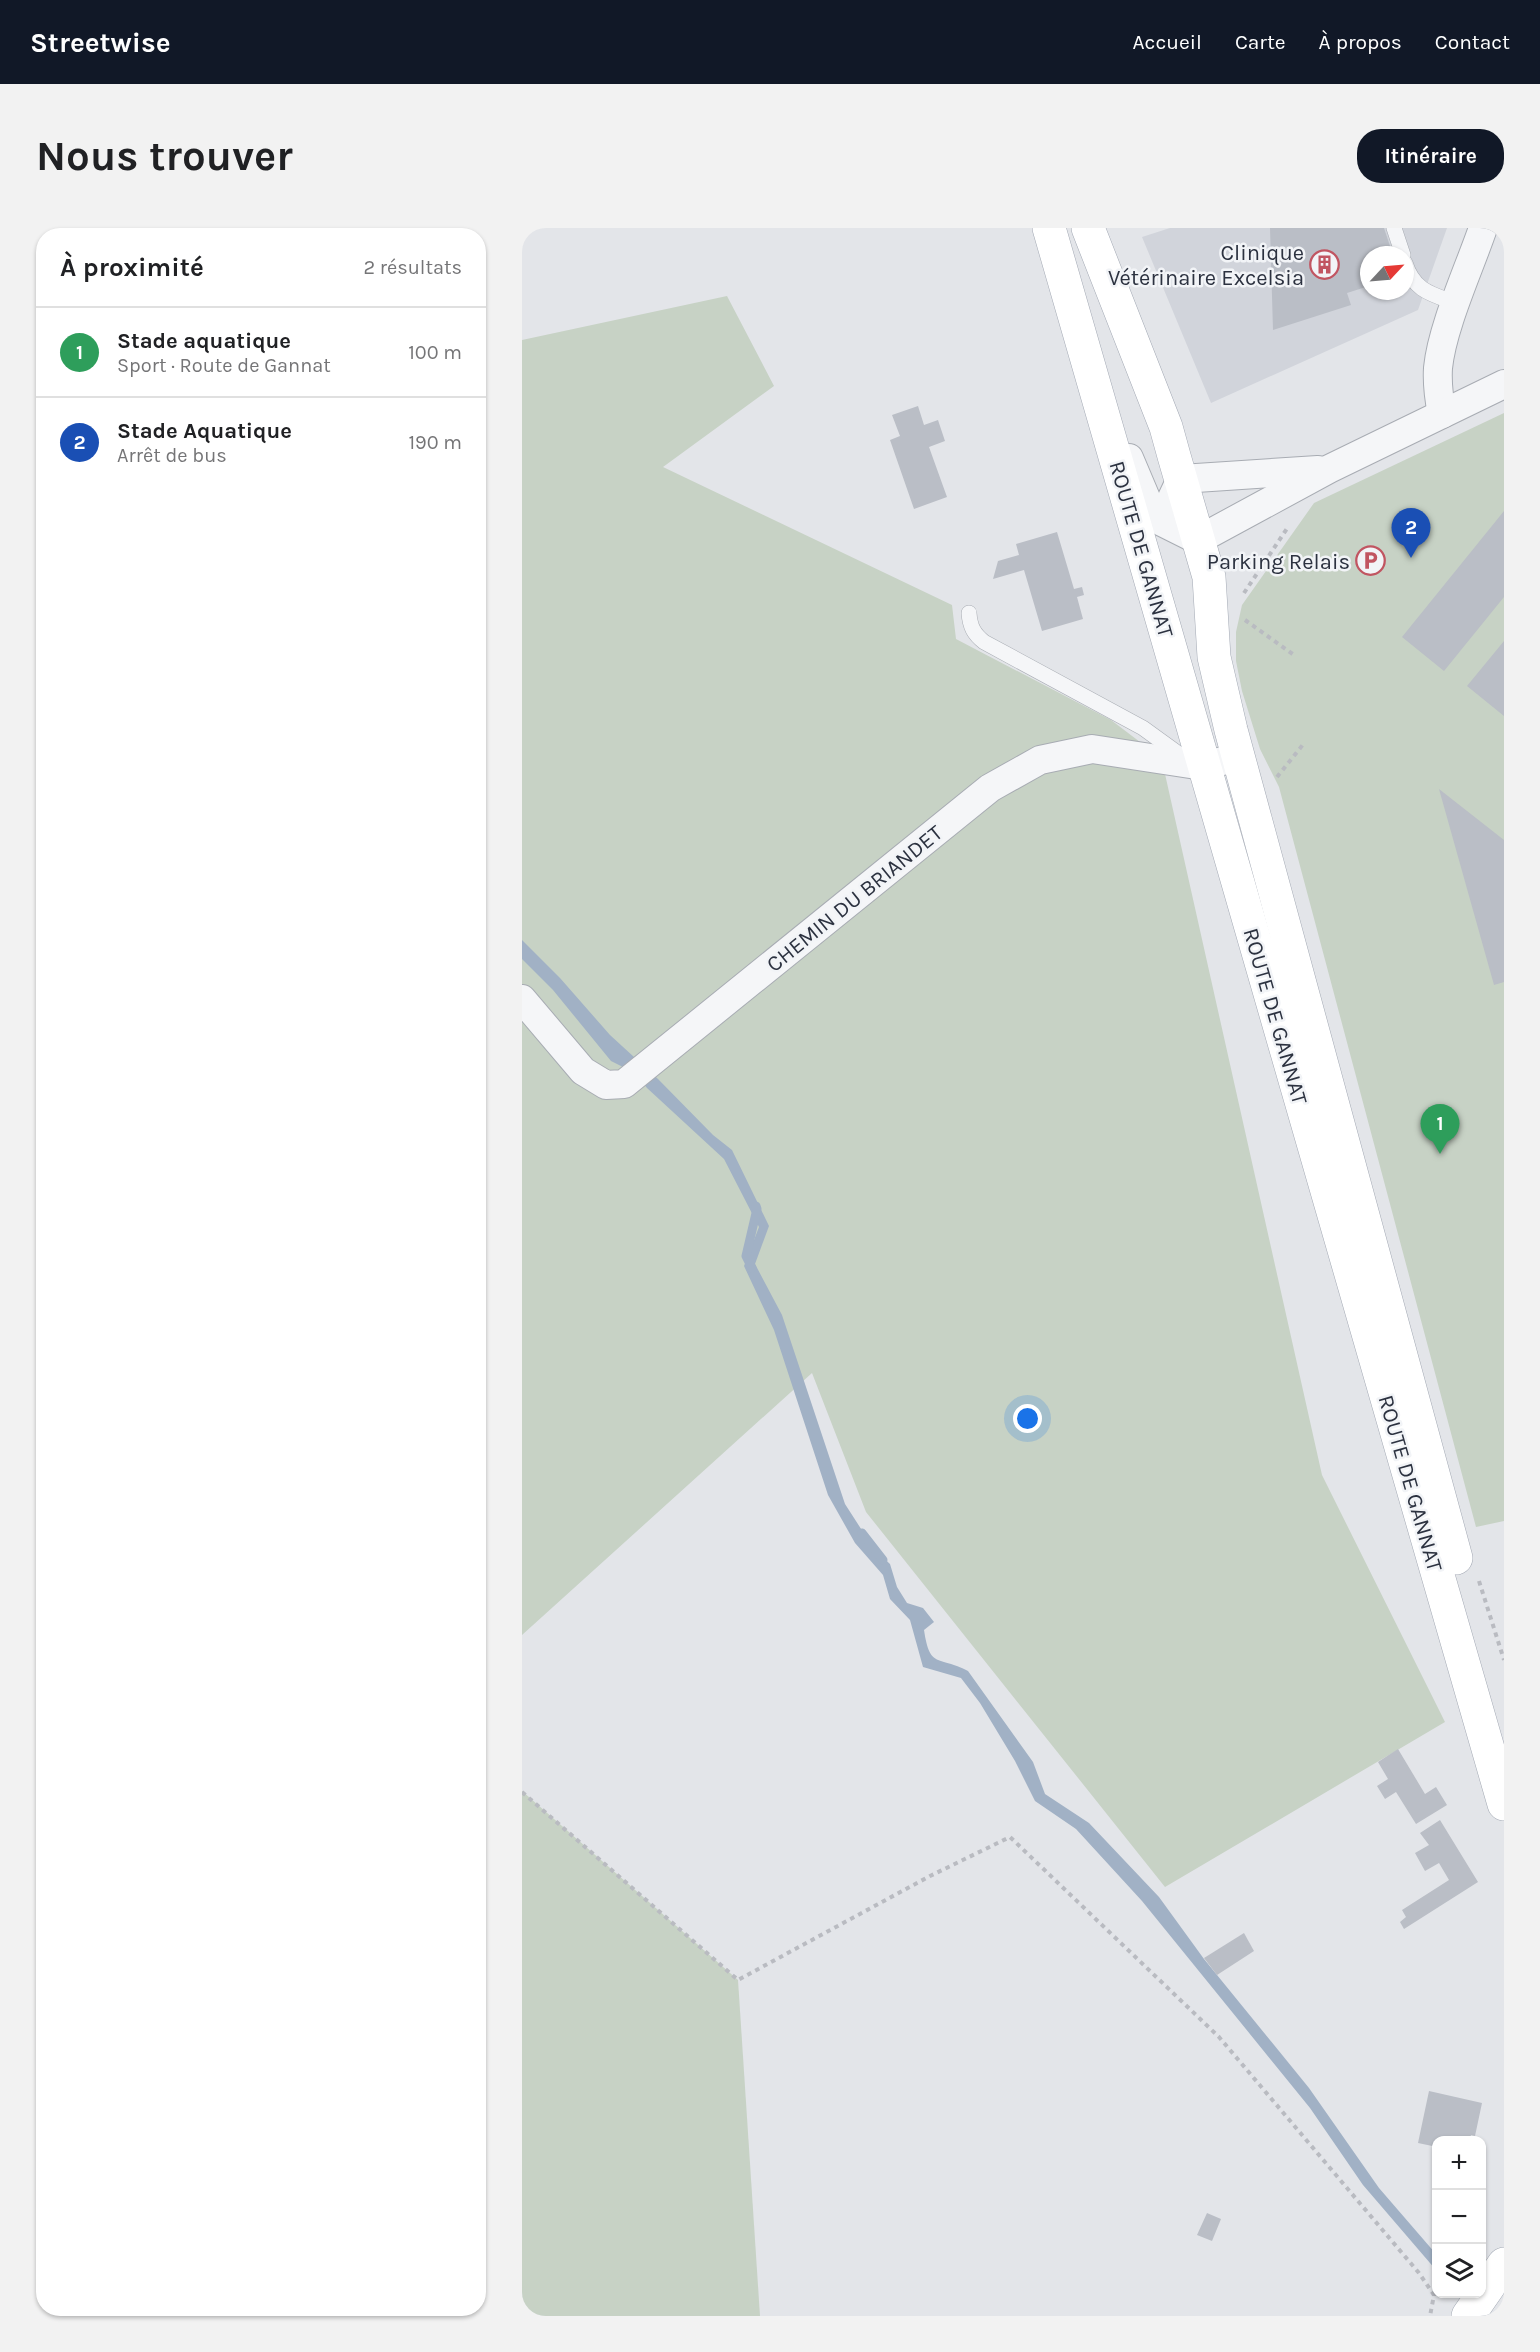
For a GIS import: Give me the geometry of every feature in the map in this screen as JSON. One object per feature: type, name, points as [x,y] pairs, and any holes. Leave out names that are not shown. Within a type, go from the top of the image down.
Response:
[{"type":"main road","name":"ROUTE DE GANNAT","points":[[1049,228],[1146,565],[1198,765],[1504,1804]]},
{"type":"main road","name":"ROUTE DE GANNAT","points":[[1088,228],[1166,427],[1209,577],[1214,657],[1238,757],[1478,1640],[1504,1727]]},
{"type":"main road","points":[[1468,2316],[1504,2264]]},
{"type":"street","points":[[1066,228],[1127,453],[1151,510],[1162,522],[1198,540],[1329,469],[1504,384]]},
{"type":"street","points":[[1442,414],[1438,393],[1438,368],[1444,337],[1483,228]]},
{"type":"street","points":[[1146,565],[1181,479],[1329,469]]},
{"type":"street","name":"CHEMIN DU BRIANDET","points":[[522,999],[583,1071],[606,1085],[624,1084],[990,788],[1040,760],[1092,749],[1198,765],[1238,757]]},
{"type":"lane","points":[[1394,228],[1399,246]]},
{"type":"lane","points":[[1414,281],[1423,291],[1456,303]]},
{"type":"lane","points":[[969,613],[970,625],[984,642],[1143,728],[1198,765]]},
{"type":"path","points":[[1239,601],[1289,526]]},
{"type":"path","points":[[1241,617],[1294,655]]},
{"type":"path","points":[[1277,778],[1305,742]]},
{"type":"path","points":[[1479,1580],[1504,1660]]},
{"type":"path","points":[[522,1792],[738,1980],[930,1876],[1010,1837],[1219,2037],[1419,2273],[1434,2295],[1430,2316]]},
{"type":"shaded area","points":[[1170,228],[1447,228],[1418,310],[1211,403],[1142,237]]},
{"type":"shaded area","points":[[727,296],[774,386],[663,467],[952,605],[956,639],[1111,720],[1140,742],[1165,774],[1322,1475],[1445,1722],[1165,1887],[866,1512],[812,1373],[522,1635],[522,340]]},
{"type":"shaded area","points":[[1504,413],[1504,1521],[1476,1527],[1279,787],[1260,749],[1242,691],[1236,661],[1236,632],[1242,605],[1314,503]]},
{"type":"shaded area","points":[[522,1791],[738,1980],[760,2316],[522,2316]]},
{"type":"water","points":[[522,940],[560,978],[610,1035],[658,1079],[713,1135],[732,1150],[769,1226],[755,1264],[782,1315],[845,1504],[874,1549],[890,1564],[897,1587],[907,1603],[923,1608],[934,1622],[924,1630],[929,1651],[937,1660],[968,1671],[1033,1762],[1045,1794],[1089,1823],[1159,1897],[1204,1959],[1309,2088],[1379,2188],[1432,2249],[1432,2265],[1363,2185],[1310,2108],[1142,1901],[1076,1829],[1035,1801],[1015,1761],[980,1703],[961,1678],[923,1667],[910,1620],[890,1599],[883,1575],[855,1543],[828,1495],[774,1330],[744,1266],[759,1227],[724,1159],[647,1088],[635,1073],[611,1061],[553,990],[522,959]]},
{"type":"building","name":"Clinique Vétérinaire Excelsia","points":[[1270,228],[1384,228],[1390,246],[1360,246],[1360,289],[1347,293],[1351,305],[1273,330]]},
{"type":"building","points":[[918,406],[924,425],[938,420],[945,441],[929,447],[947,497],[914,509],[890,440],[900,436],[892,415]]},
{"type":"building","points":[[1504,511],[1504,597],[1444,671],[1402,637]]},
{"type":"building","points":[[1057,532],[1074,589],[1082,587],[1084,595],[1077,597],[1083,619],[1042,631],[1024,570],[993,579],[998,561],[1019,555],[1016,544]]},
{"type":"building","points":[[1504,641],[1504,716],[1467,686]]},
{"type":"building","points":[[1439,789],[1504,840],[1504,982],[1494,985]]},
{"type":"building","points":[[1398,1749],[1425,1794],[1436,1787],[1447,1805],[1416,1824],[1396,1792],[1385,1799],[1377,1786],[1388,1779],[1378,1762]]},
{"type":"building","points":[[1440,1820],[1478,1882],[1404,1929],[1400,1922],[1406,1917],[1402,1910],[1449,1880],[1439,1863],[1425,1871],[1415,1853],[1429,1845],[1420,1833]]},
{"type":"building","points":[[1244,1933],[1254,1951],[1217,1975],[1204,1958]]},
{"type":"building","points":[[1429,2091],[1482,2103],[1475,2136],[1432,2136],[1432,2146],[1418,2143]]},
{"type":"building","points":[[1207,2213],[1221,2219],[1212,2241],[1197,2235]]},
{"type":"waterway","points":[[752,1268],[746,1256],[756,1206]]},
{"type":"waterway","points":[[862,1533],[883,1560]]},
{"type":"place","name":"Clinique Vétérinaire Excelsia","points":[[1325,265]]},
{"type":"place","name":"Stade Aquatique","points":[[1411,558]]},
{"type":"place","name":"Parking Relais","points":[[1371,561]]},
{"type":"place","name":"Stade aquatique","points":[[1440,1154]]}]
